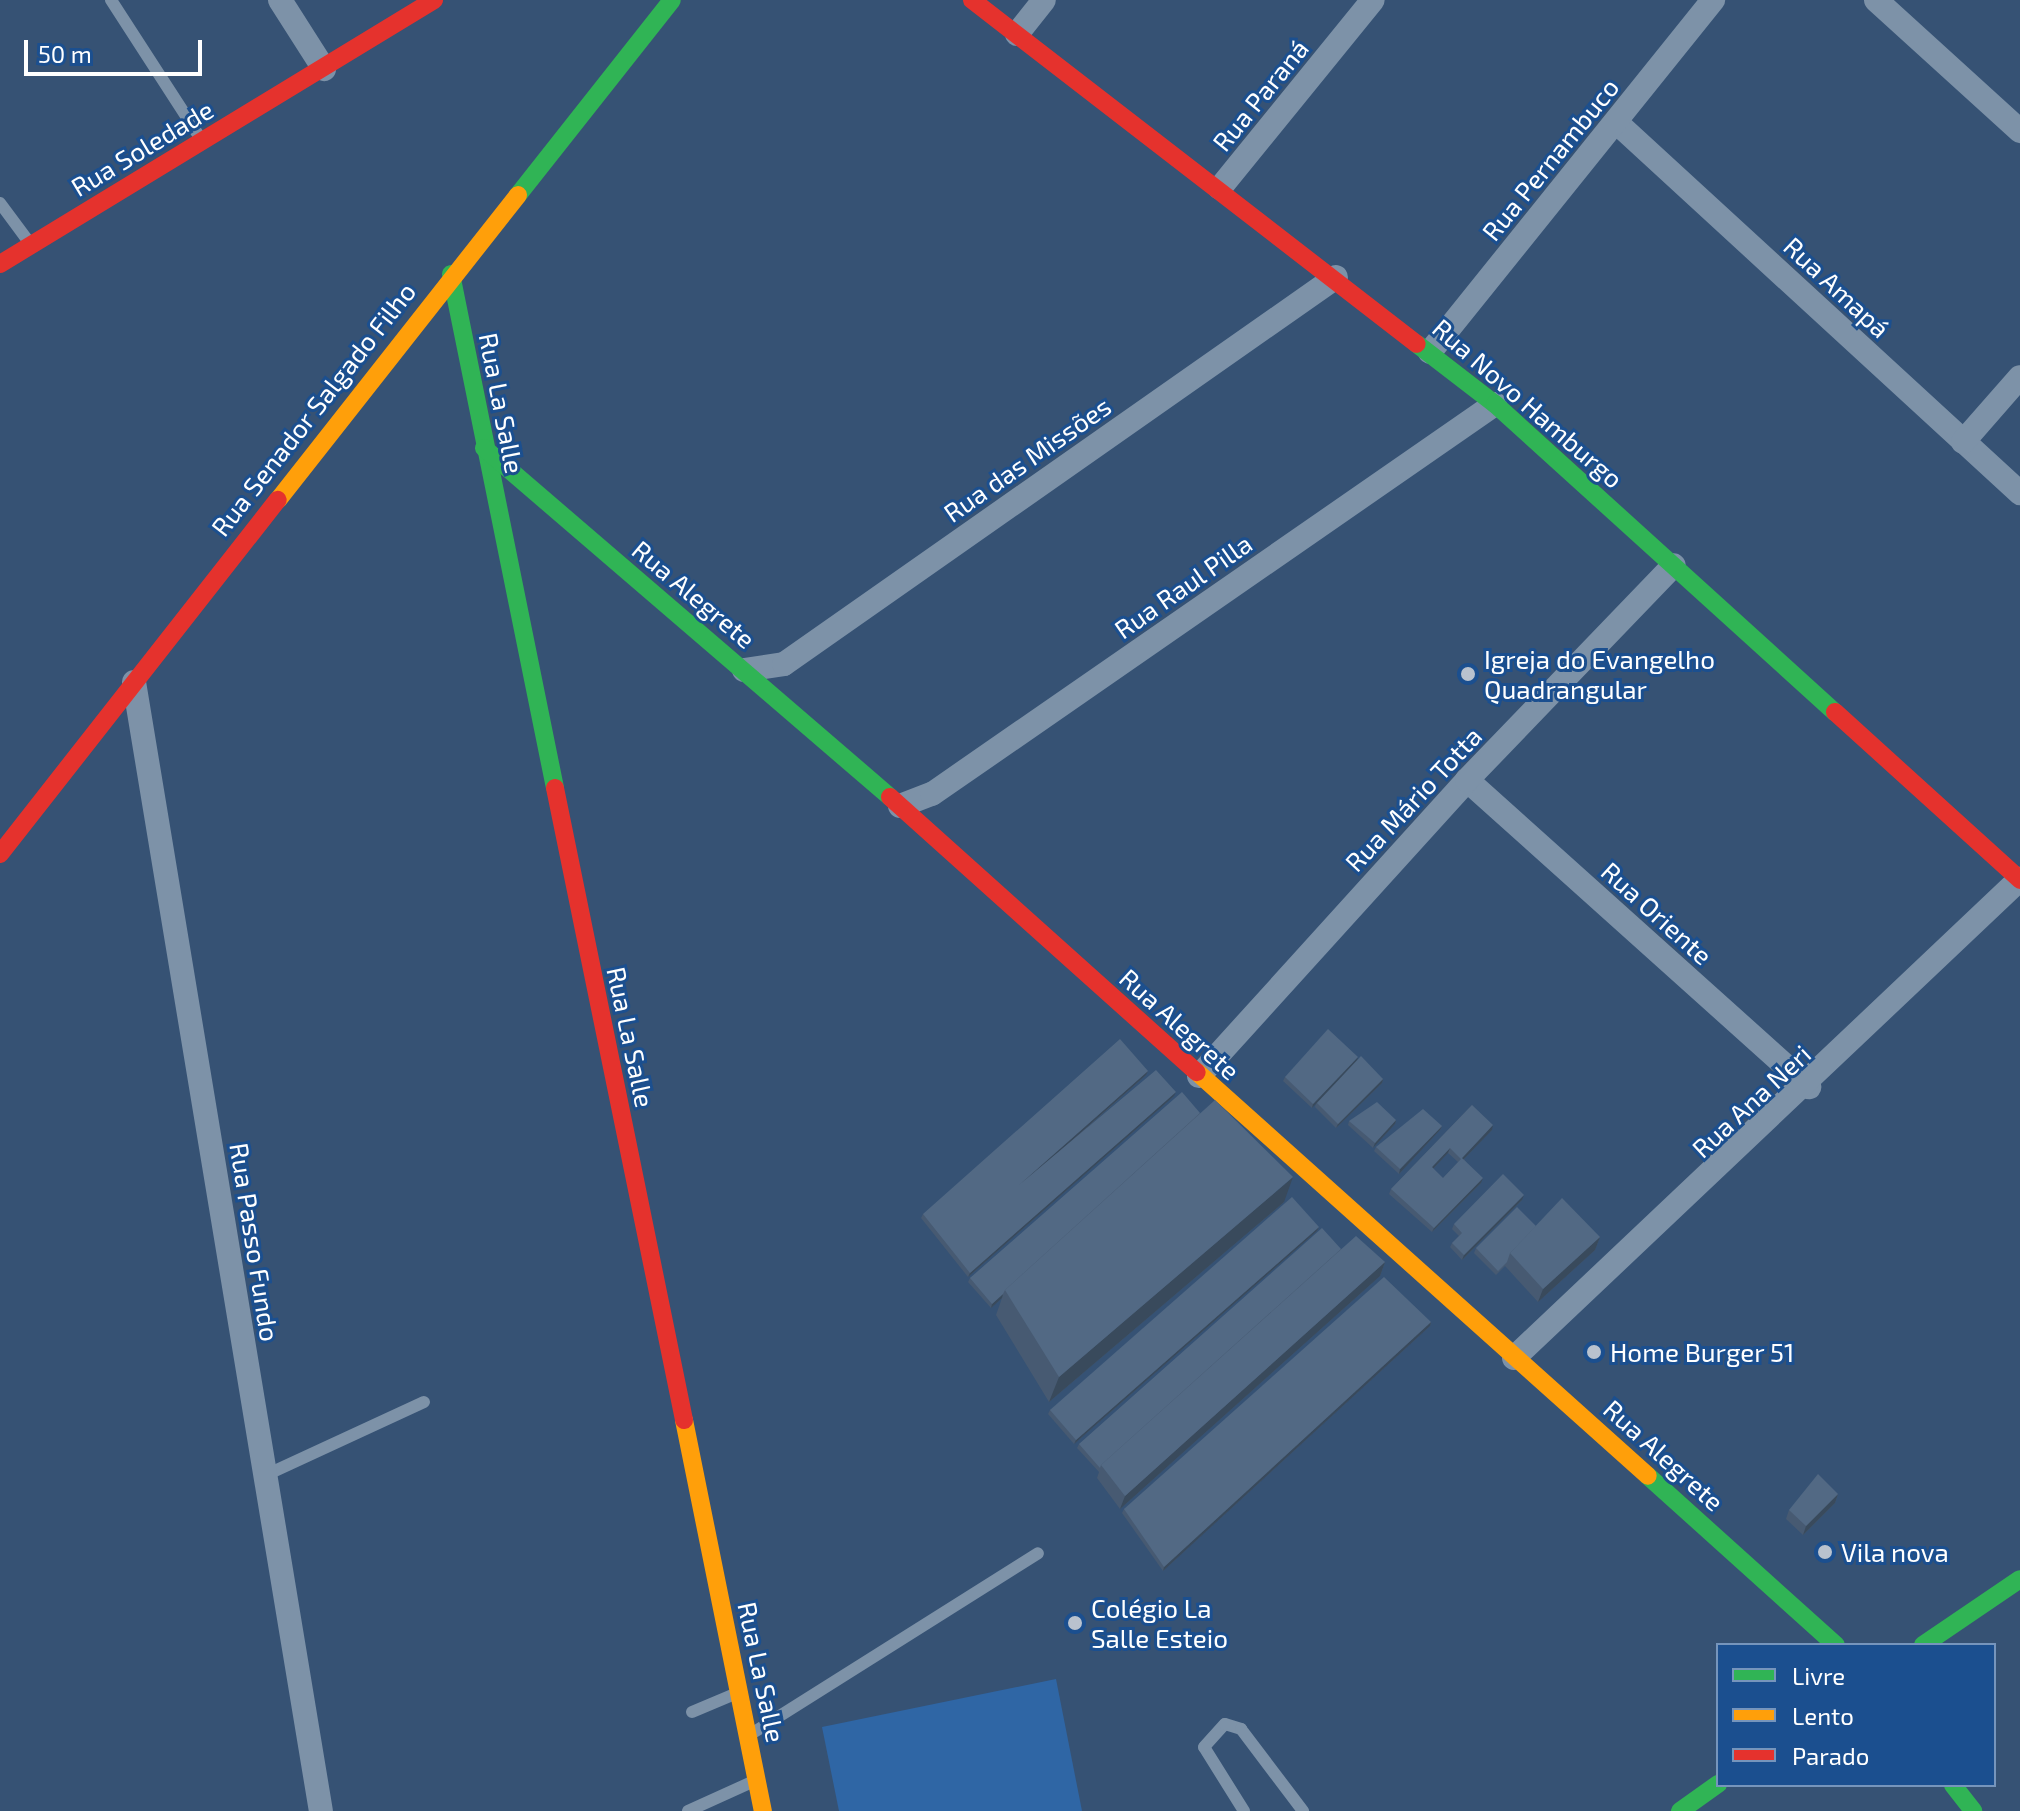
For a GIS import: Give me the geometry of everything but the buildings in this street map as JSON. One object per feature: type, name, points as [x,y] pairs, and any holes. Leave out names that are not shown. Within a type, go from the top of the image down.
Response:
[{"type":"street","points":[[280,0],[324,69]]},
{"type":"street","name":"Rua Soledade","points":[[0,264],[434,0]]},
{"type":"street","name":"Rua Senador Salgado Filho","points":[[0,854],[451,274],[672,0]]},
{"type":"street","name":"Rua Novo Hamburgo","points":[[972,0],[1336,277],[1495,404],[2020,879]]},
{"type":"street","points":[[1017,34],[1044,0]]},
{"type":"street","name":"Rua Paraná","points":[[1220,188],[1373,0]]},
{"type":"street","name":"Rua Pernambuco","points":[[1430,352],[1713,0]]},
{"type":"street","points":[[1876,0],[2020,131]]},
{"type":"street","name":"Rua Amapá","points":[[1616,122],[2020,493]]},
{"type":"street","name":"Rua La Salle","points":[[451,274],[763,1811]]},
{"type":"street","name":"Rua das Missões","points":[[744,670],[784,664],[1336,277]]},
{"type":"street","points":[[1963,442],[2020,377]]},
{"type":"street","name":"Rua Raul Pilla","points":[[900,806],[932,794],[1495,404]]},
{"type":"street","name":"Rua Alegrete","points":[[484,448],[900,806],[1834,1643]]},
{"type":"street","name":"Rua Mário Totta","points":[[1199,1076],[1467,780],[1674,565]]},
{"type":"street","name":"Rua Passo Fundo","points":[[134,682],[321,1811]]},
{"type":"street","name":"Rua Oriente","points":[[1467,780],[1809,1087]]},
{"type":"street","name":"Rua Ana Neri","points":[[1514,1358],[1809,1087],[2020,879]]},
{"type":"street","points":[[1926,1643],[2020,1579]]},
{"type":"street","points":[[1680,1811],[1716,1785]]},
{"type":"street","points":[[1955,1787],[1973,1811]]},
{"type":"lane","points":[[111,0],[202,142]]},
{"type":"lane","points":[[0,203],[31,245]]},
{"type":"lane","points":[[266,1475],[424,1402]]},
{"type":"lane","points":[[749,1736],[1038,1553]]},
{"type":"lane","points":[[692,1712],[740,1692]]},
{"type":"lane","points":[[1244,1811],[1204,1747],[1225,1724],[1241,1729],[1303,1811]]},
{"type":"lane","points":[[688,1811],[757,1780]]},
{"type":"shaded area","points":[[1056,1679],[1082,1811],[839,1811],[822,1727]]},
{"type":"traffic: fast","points":[[518,195],[672,0]]},
{"type":"traffic: fast","points":[[451,274],[555,788]]},
{"type":"traffic: fast","points":[[1417,344],[1495,404],[1835,712]]},
{"type":"traffic: fast","points":[[484,448],[890,797]]},
{"type":"traffic: fast","points":[[1648,1476],[1834,1643]]},
{"type":"traffic: fast","points":[[1926,1643],[2020,1579]]},
{"type":"traffic: fast","points":[[1680,1811],[1716,1785]]},
{"type":"traffic: fast","points":[[1955,1787],[1973,1811]]},
{"type":"traffic: slow","points":[[278,500],[518,195]]},
{"type":"traffic: slow","points":[[1197,1072],[1648,1476]]},
{"type":"traffic: slow","points":[[684,1420],[763,1811]]},
{"type":"traffic: jam","points":[[0,264],[434,0]]},
{"type":"traffic: jam","points":[[972,0],[1417,344]]},
{"type":"traffic: jam","points":[[0,854],[278,500]]},
{"type":"traffic: jam","points":[[1835,712],[2020,880]]},
{"type":"traffic: jam","points":[[555,788],[684,1420]]},
{"type":"traffic: jam","points":[[890,797],[1197,1072]]},
{"type":"place","name":"Igreja do Evangelho Quadrangular","points":[[1468,674]]},
{"type":"place","name":"Home Burger 51","points":[[1594,1352]]},
{"type":"place","name":"Vila nova","points":[[1825,1552]]},
{"type":"place","name":"Colégio La Salle Esteio","points":[[1075,1623]]}]
